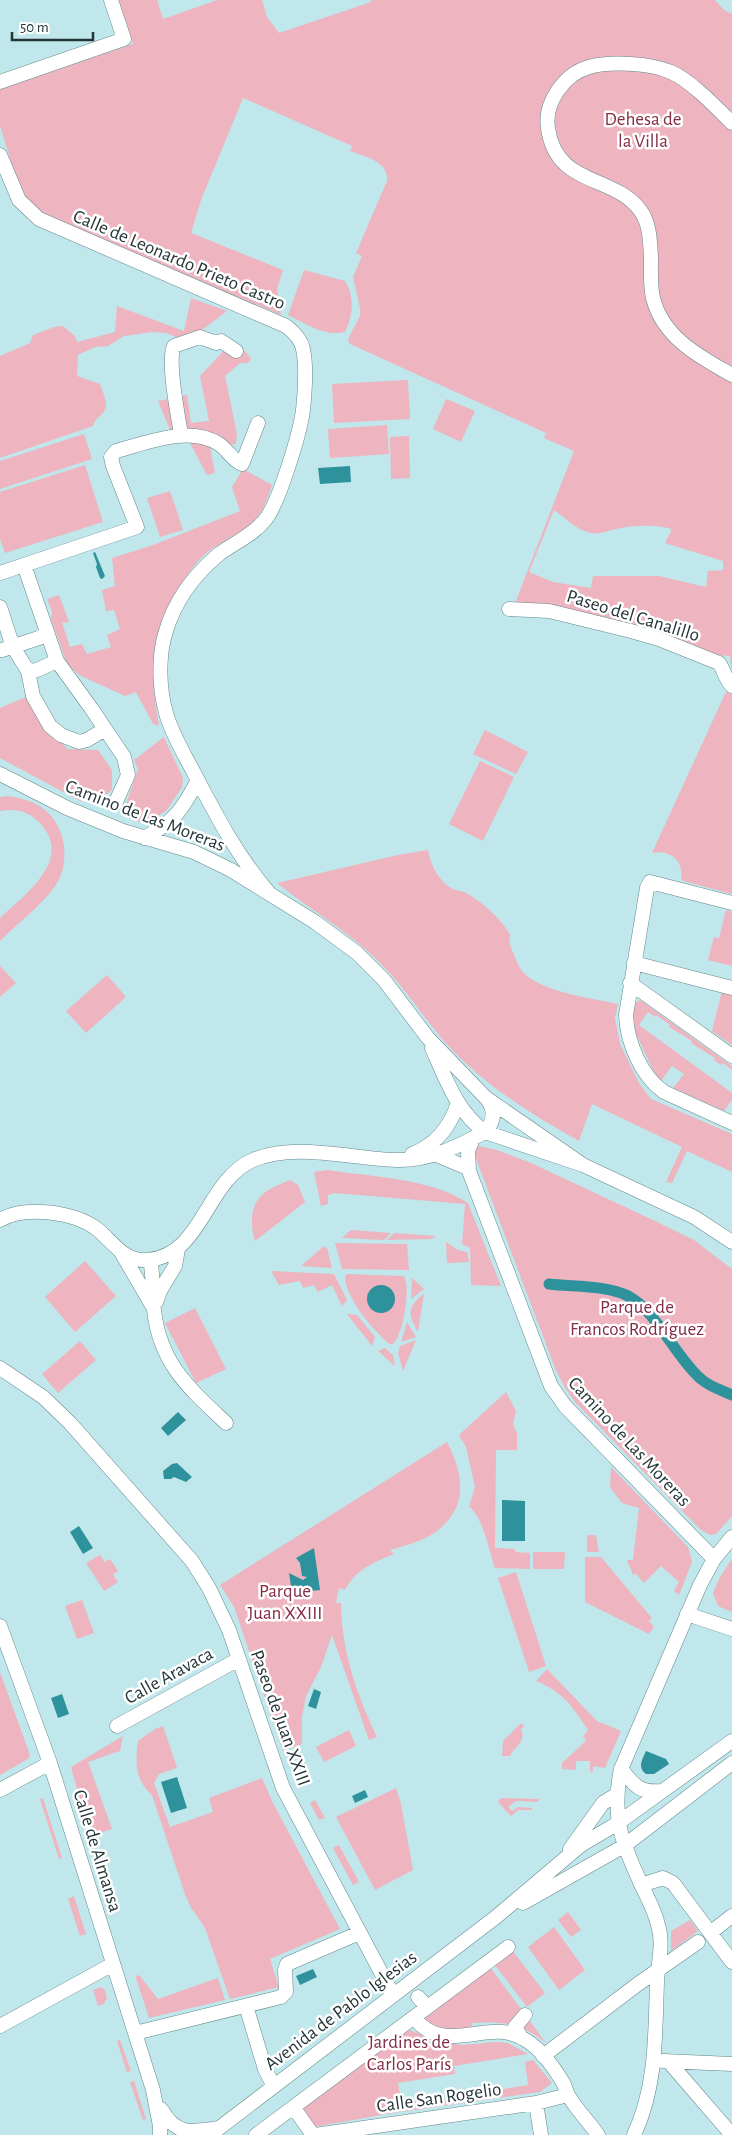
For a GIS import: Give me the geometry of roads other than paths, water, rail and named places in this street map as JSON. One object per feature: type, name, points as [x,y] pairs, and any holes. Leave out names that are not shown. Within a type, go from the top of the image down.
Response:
[{"type":"street","points":[[0,82],[124,39],[111,0]]},
{"type":"street","points":[[732,123],[683,79],[671,72],[659,68],[616,64],[588,67],[576,73],[556,91],[547,118],[551,140],[562,160],[577,173],[625,195],[645,218],[650,243],[654,300],[669,330],[682,345],[732,375]]},
{"type":"street","name":"Calle de Leonardo Prieto Castro","points":[[0,155],[3,175],[24,206],[46,224],[286,326],[292,330],[302,345],[305,370],[303,411],[289,462],[272,508],[265,520],[219,555],[188,587],[166,631],[161,659],[163,698],[177,740],[228,838],[252,873],[269,893]]},
{"type":"street","points":[[181,434],[174,387],[172,357],[174,346],[200,337],[216,343],[221,340],[236,351]]},
{"type":"street","points":[[0,573],[137,527],[111,457],[116,451],[181,434],[197,436],[218,444],[236,462],[242,464],[258,423]]},
{"type":"street","points":[[24,566],[57,661],[118,748],[116,759],[124,784],[115,804]]},
{"type":"street","points":[[0,607],[7,649],[28,671],[33,696],[50,726],[60,735],[78,742],[87,740],[106,729]]},
{"type":"street","name":"Paseo del Canalillo","points":[[509,609],[549,611],[659,639],[718,664],[732,686]]},
{"type":"street","points":[[7,649],[48,635]]},
{"type":"street","points":[[28,671],[37,670],[57,661]]},
{"type":"street","name":"Camino de Las Moreras","points":[[0,774],[67,808],[123,832],[194,852],[231,870],[315,922],[357,953],[384,980],[428,1038],[486,1098],[583,1165]]},
{"type":"street","points":[[144,838],[173,820],[185,804],[198,780]]},
{"type":"street","points":[[732,903],[650,882],[647,888],[626,1015],[627,1034],[649,1079],[664,1092],[732,1123]]},
{"type":"street","points":[[634,963],[732,988]]},
{"type":"street","points":[[630,983],[732,1056]]},
{"type":"street","name":"Camino de Las Moreras","points":[[428,1038],[456,1108],[454,1136],[457,1147],[551,1386],[565,1406],[714,1559]]},
{"type":"street","points":[[0,1220],[14,1214],[31,1212],[60,1214],[96,1229],[121,1252],[132,1258],[148,1260],[178,1249],[191,1234],[222,1185],[238,1169],[252,1161],[290,1152],[397,1160],[437,1155],[485,1132],[490,1127],[493,1109],[486,1098],[471,1095],[456,1108],[444,1132],[434,1142],[418,1152],[397,1160]]},
{"type":"street","name":"Camino de Las Moreras","points":[[456,1108],[485,1132]]},
{"type":"street","points":[[485,1132],[583,1165],[694,1217],[732,1242]]},
{"type":"street","name":"Camino de Las Moreras","points":[[466,1168],[472,1139]]},
{"type":"street","points":[[437,1155],[466,1168]]},
{"type":"street","points":[[154,1310],[160,1292],[175,1266],[178,1249]]},
{"type":"street","points":[[121,1252],[154,1310]]},
{"type":"street","points":[[146,1294],[145,1283],[148,1260]]},
{"type":"street","points":[[148,1260],[154,1286],[154,1310],[165,1352],[173,1368],[226,1423]]},
{"type":"street","name":"Paseo de Juan XXIII","points":[[0,1368],[43,1397],[70,1423],[192,1561],[215,1598],[239,1659],[283,1788],[393,1995]]},
{"type":"street","points":[[634,2135],[662,2061],[658,1971],[661,1950],[657,1919],[624,1846],[618,1823],[616,1795],[621,1769],[700,1584],[714,1559],[732,1537]]},
{"type":"street","points":[[687,1614],[732,1629]]},
{"type":"street","name":"Calle de Almansa","points":[[0,1626],[50,1763],[153,2090],[167,2122],[178,2132],[215,2132]]},
{"type":"street","name":"Calle Aravaca","points":[[117,1726],[239,1659]]},
{"type":"street","name":"Avenida de Pablo Iglesias","points":[[215,2132],[273,2085],[496,1918],[581,1845],[618,1823],[732,1741]]},
{"type":"street","points":[[0,1790],[50,1763]]},
{"type":"street","name":"Avenida de Pablo Iglesias","points":[[496,1918],[624,1846],[732,1763]]},
{"type":"street","points":[[621,1769],[640,1789],[648,1792],[663,1791]]},
{"type":"street","name":"Avenida de Pablo Iglesias","points":[[558,1864],[603,1803],[616,1795]]},
{"type":"street","points":[[641,1885],[663,1878],[673,1883],[732,1962]]},
{"type":"street","points":[[710,1933],[732,1916]]},
{"type":"street","points":[[135,2033],[284,1995],[284,1970],[287,1964],[359,1933]]},
{"type":"street","points":[[543,2056],[698,1942]]},
{"type":"street","points":[[256,2135],[412,2014],[423,2002],[508,1947]]},
{"type":"street","points":[[0,2026],[113,1964]]},
{"type":"street","points":[[246,2006],[265,2069],[273,2085]]},
{"type":"street","points":[[412,2014],[428,2030],[444,2037],[467,2037],[480,2033],[498,2032],[521,2037],[534,2046],[564,2082],[568,2094],[598,2135]]},
{"type":"street","points":[[521,2037],[515,2027],[525,2015]]},
{"type":"street","points":[[662,2061],[732,2064]]},
{"type":"street","points":[[662,2061],[732,2135]]},
{"type":"street","name":"Calle de Almansa","points":[[153,2090],[160,2135]]},
{"type":"street","name":"Calle San Rogelio","points":[[314,2135],[536,2103],[568,2094]]},
{"type":"street","points":[[536,2103],[541,2135]]},
{"type":"street","points":[[296,2111],[314,2135]]},
{"type":"water","points":[[350,466],[351,482],[320,484],[318,468]]},
{"type":"water","points":[[95,552],[105,576],[102,579],[96,567],[97,564],[93,553]]},
{"type":"water","points":[[381,1285],[391,1289],[395,1299],[391,1309],[381,1313],[371,1309],[367,1299],[371,1289]]},
{"type":"water","points":[[178,1412],[186,1420],[168,1436],[161,1428]]},
{"type":"water","points":[[177,1463],[192,1477],[186,1482],[174,1477],[164,1479],[163,1471],[172,1464]]},
{"type":"water","points":[[502,1500],[525,1501],[525,1541],[502,1541]]},
{"type":"water","points":[[79,1526],[93,1548],[83,1554],[70,1532]]},
{"type":"water","points":[[314,1548],[320,1590],[292,1593],[289,1573],[303,1580],[307,1577],[302,1576],[300,1563],[296,1558]]},
{"type":"water","points":[[314,1689],[321,1692],[316,1709],[308,1706]]},
{"type":"water","points":[[62,1694],[69,1714],[58,1718],[51,1698]]},
{"type":"water","points":[[646,1751],[666,1759],[669,1764],[654,1774],[646,1774],[641,1766]]},
{"type":"water","points":[[177,1777],[187,1808],[171,1813],[161,1782]]},
{"type":"water","points":[[365,1790],[368,1797],[355,1803],[352,1796]]},
{"type":"water","points":[[313,1969],[317,1977],[300,1985],[296,1976]]},
{"type":"waterway","points":[[549,1284],[600,1288],[628,1296],[648,1312],[683,1359],[704,1382],[732,1395]]},
{"type":"park label","name":"Dehesa de la Villa","points":[[643,130]]},
{"type":"park label","name":"Parque de Francos Rodríguez","points":[[637,1318]]},
{"type":"park label","name":"Parque Juan XXIII","points":[[285,1602]]},
{"type":"park label","name":"Jardines de Carlos París","points":[[409,2053]]}]
